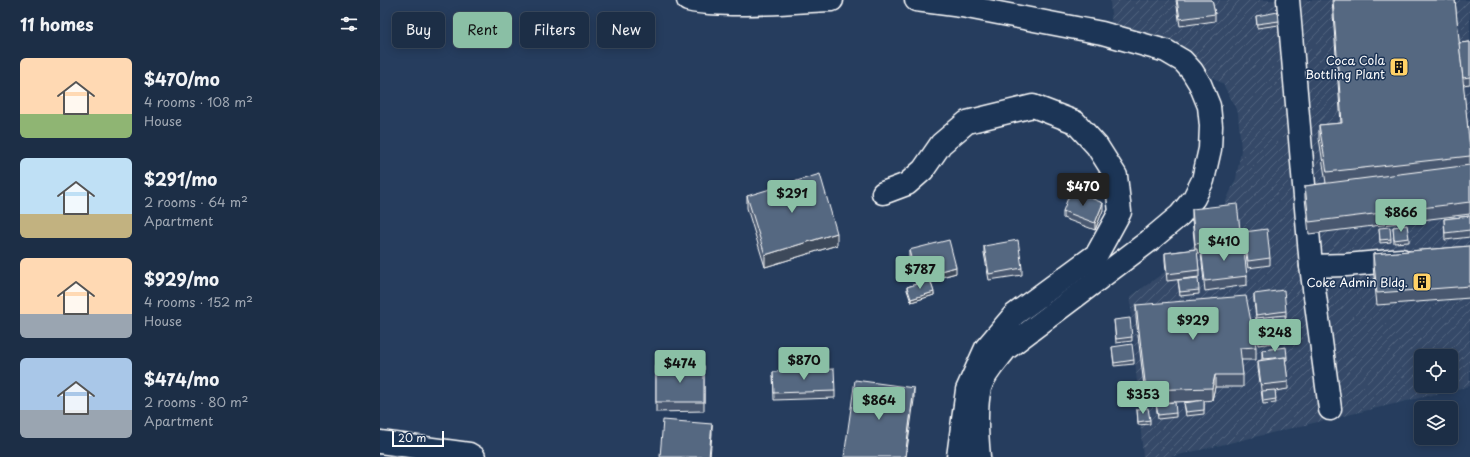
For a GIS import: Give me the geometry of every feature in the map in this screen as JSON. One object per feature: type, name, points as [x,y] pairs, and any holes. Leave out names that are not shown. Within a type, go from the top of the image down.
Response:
[{"type":"street","points":[[688,0],[700,3],[745,4],[832,0]]},
{"type":"street","points":[[916,0],[962,6],[1102,33],[1166,51],[1183,61],[1192,71],[1200,84],[1209,106],[1211,126],[1210,149],[1203,180],[1194,198],[1180,215],[1006,349],[989,370],[980,388],[979,395],[977,428],[979,457]]},
{"type":"street","points":[[1288,0],[1311,266],[1330,409]]},
{"type":"street","points":[[883,193],[907,184],[923,170],[941,144],[967,122],[1033,106],[1075,122],[1097,146],[1116,176],[1120,212],[1097,254],[1014,315],[986,348],[967,390],[958,457]]},
{"type":"street","points":[[1311,266],[1346,265],[1423,258]]},
{"type":"street","points":[[380,442],[469,454],[474,457]]},
{"type":"shaded area","name":"Coca Cola Bottling Plant","points":[[1110,0],[1470,0],[1470,386],[1458,389],[1458,349],[1414,349],[1414,393],[1440,393],[1170,457],[1143,457],[1130,297],[1180,261],[1222,210],[1236,179],[1241,150],[1238,113],[1223,84],[1191,64],[1113,43]]},
{"type":"building","points":[[1177,0],[1212,0],[1215,14],[1180,19]]},
{"type":"building","name":"Coca Cola Bottling Plant","points":[[1333,0],[1455,0],[1470,156],[1327,172],[1319,125],[1342,123]]},
{"type":"building","points":[[1278,12],[1279,21],[1257,24],[1256,16]]},
{"type":"building","points":[[1470,42],[1470,77],[1463,78],[1459,43]]},
{"type":"building","points":[[1470,165],[1470,202],[1309,222],[1305,186]]},
{"type":"building","points":[[820,174],[837,233],[765,255],[747,196]]},
{"type":"building","points":[[1071,190],[1103,203],[1095,223],[1063,211]]},
{"type":"building","points":[[1237,204],[1241,238],[1195,244],[1192,209]]},
{"type":"building","points":[[1470,216],[1470,230],[1445,233],[1444,219]]},
{"type":"building","points":[[1407,225],[1409,238],[1394,240],[1393,227]]},
{"type":"building","points":[[1390,227],[1391,239],[1380,240],[1379,228]]},
{"type":"building","points":[[1267,229],[1270,258],[1248,261],[1244,232]]},
{"type":"building","points":[[949,240],[956,267],[916,277],[909,250]]},
{"type":"building","points":[[1018,240],[1022,268],[989,274],[984,246]]},
{"type":"building","points":[[1243,242],[1247,276],[1205,281],[1201,248]]},
{"type":"building","name":"Coke Admin Bldg.","points":[[1470,246],[1470,286],[1377,293],[1373,254]]},
{"type":"building","points":[[1197,249],[1199,270],[1167,274],[1165,253]]},
{"type":"building","points":[[1198,278],[1199,290],[1180,292],[1178,280]]},
{"type":"building","points":[[930,280],[934,292],[911,299],[907,287]]},
{"type":"building","points":[[1284,290],[1286,311],[1256,315],[1254,294]]},
{"type":"building","points":[[1246,296],[1256,347],[1240,348],[1243,375],[1215,375],[1212,388],[1146,390],[1136,305]]},
{"type":"building","points":[[1285,315],[1287,334],[1258,338],[1256,318]]},
{"type":"building","points":[[1130,318],[1132,337],[1116,339],[1114,320]]},
{"type":"building","points":[[1132,344],[1134,360],[1114,363],[1112,347]]},
{"type":"building","points":[[1286,347],[1287,357],[1263,359],[1262,350]]},
{"type":"building","points":[[1285,357],[1288,382],[1261,385],[1258,361]]},
{"type":"building","points":[[656,366],[704,366],[704,402],[656,402]]},
{"type":"building","points":[[834,369],[835,391],[774,393],[773,372]]},
{"type":"building","points":[[855,380],[914,388],[905,457],[844,457]]},
{"type":"building","points":[[1275,390],[1276,399],[1263,401],[1262,391]]},
{"type":"building","points":[[1204,400],[1204,410],[1186,412],[1184,403]]},
{"type":"building","points":[[1175,402],[1176,413],[1158,415],[1156,404]]},
{"type":"building","points":[[1148,408],[1150,420],[1138,422],[1137,409]]},
{"type":"building","points":[[663,420],[712,424],[709,457],[660,457]]},
{"type":"place","name":"Coca Cola Bottling Plant","points":[[1399,67]]},
{"type":"place","name":"Coke Admin Bldg.","points":[[1422,282]]}]
